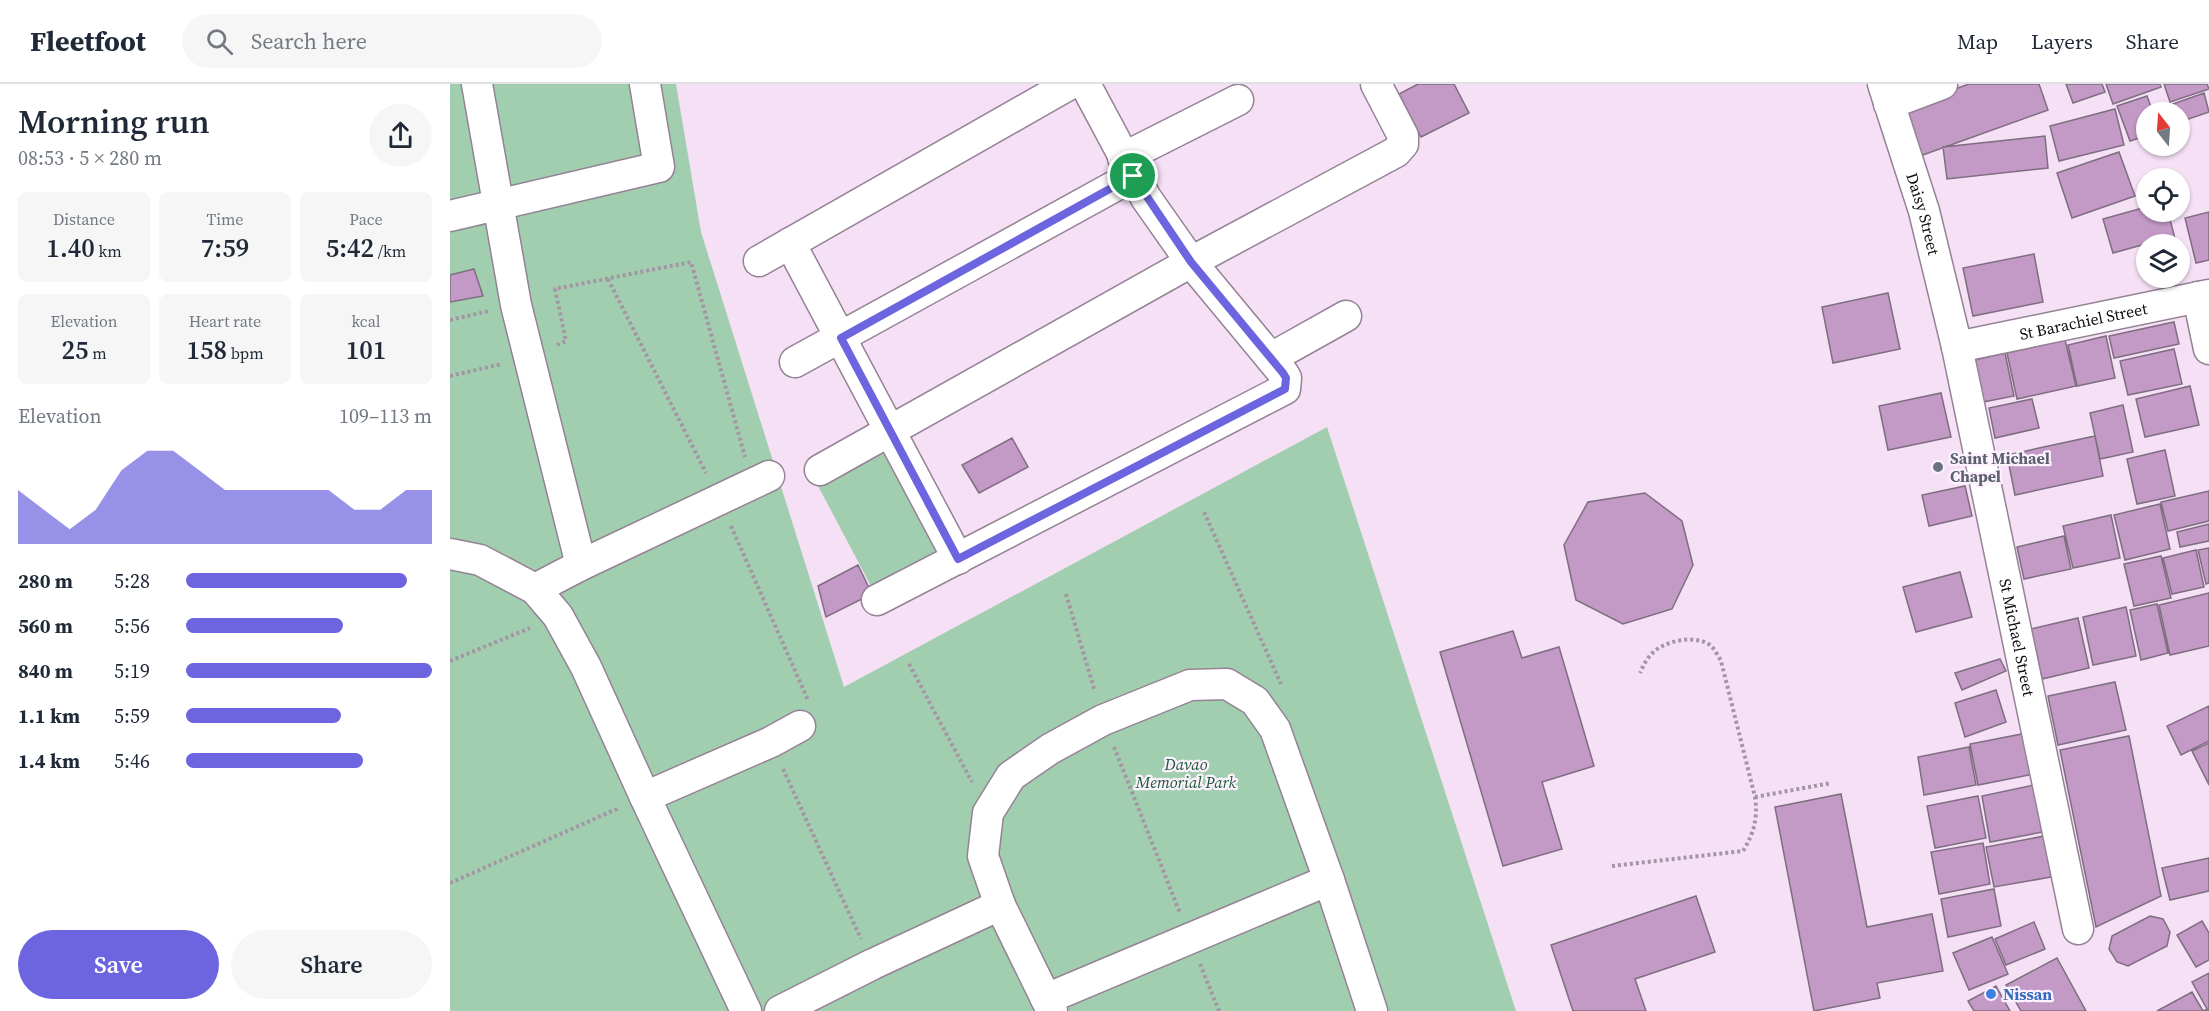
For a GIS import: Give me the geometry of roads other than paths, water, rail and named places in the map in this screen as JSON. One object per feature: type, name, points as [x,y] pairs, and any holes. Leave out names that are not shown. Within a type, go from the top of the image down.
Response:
[{"type":"street","points":[[477,84],[516,305],[581,565]]},
{"type":"street","points":[[450,216],[659,167],[645,84]]},
{"type":"street","points":[[759,261],[1070,84]]},
{"type":"street","points":[[877,600],[1285,389],[1286,378],[1191,262],[1128,167],[1085,84]]},
{"type":"street","points":[[820,470],[1191,262],[1396,152],[1403,144],[1403,136],[1377,84]]},
{"type":"street","points":[[1886,94],[1942,84]]},
{"type":"street","name":"Daisy Street","points":[[1886,94],[1924,212],[1958,347]]},
{"type":"street","points":[[795,362],[841,338],[1238,100]]},
{"type":"street","points":[[790,243],[958,559]]},
{"type":"street","points":[[2204,296],[2209,349]]},
{"type":"street","name":"St Barachiel Street","points":[[1958,347],[2204,296]]},
{"type":"street","points":[[1271,358],[1346,316]]},
{"type":"street","name":"St Michael Street","points":[[1958,347],[2078,929]]},
{"type":"street","points":[[535,589],[761,479]]},
{"type":"street","points":[[450,554],[480,560],[535,589],[558,616],[586,667],[746,1011]]},
{"type":"street","points":[[1329,880],[1190,938],[1049,1005],[1000,905],[983,856],[988,813],[1011,776],[1050,750],[1103,720],[1190,685],[1227,684],[1255,701],[1275,729],[1329,880],[1372,1011]]},
{"type":"street","points":[[645,797],[771,742],[800,726]]},
{"type":"street","points":[[780,1011],[873,964],[1000,905]]},
{"type":"place","name":"Saint Michael Chapel","points":[[1938,467]]},
{"type":"place","name":"Nissan","points":[[1991,994]]},
{"type":"park label","name":"Davao Memorial Park","points":[[1186,773]]}]
